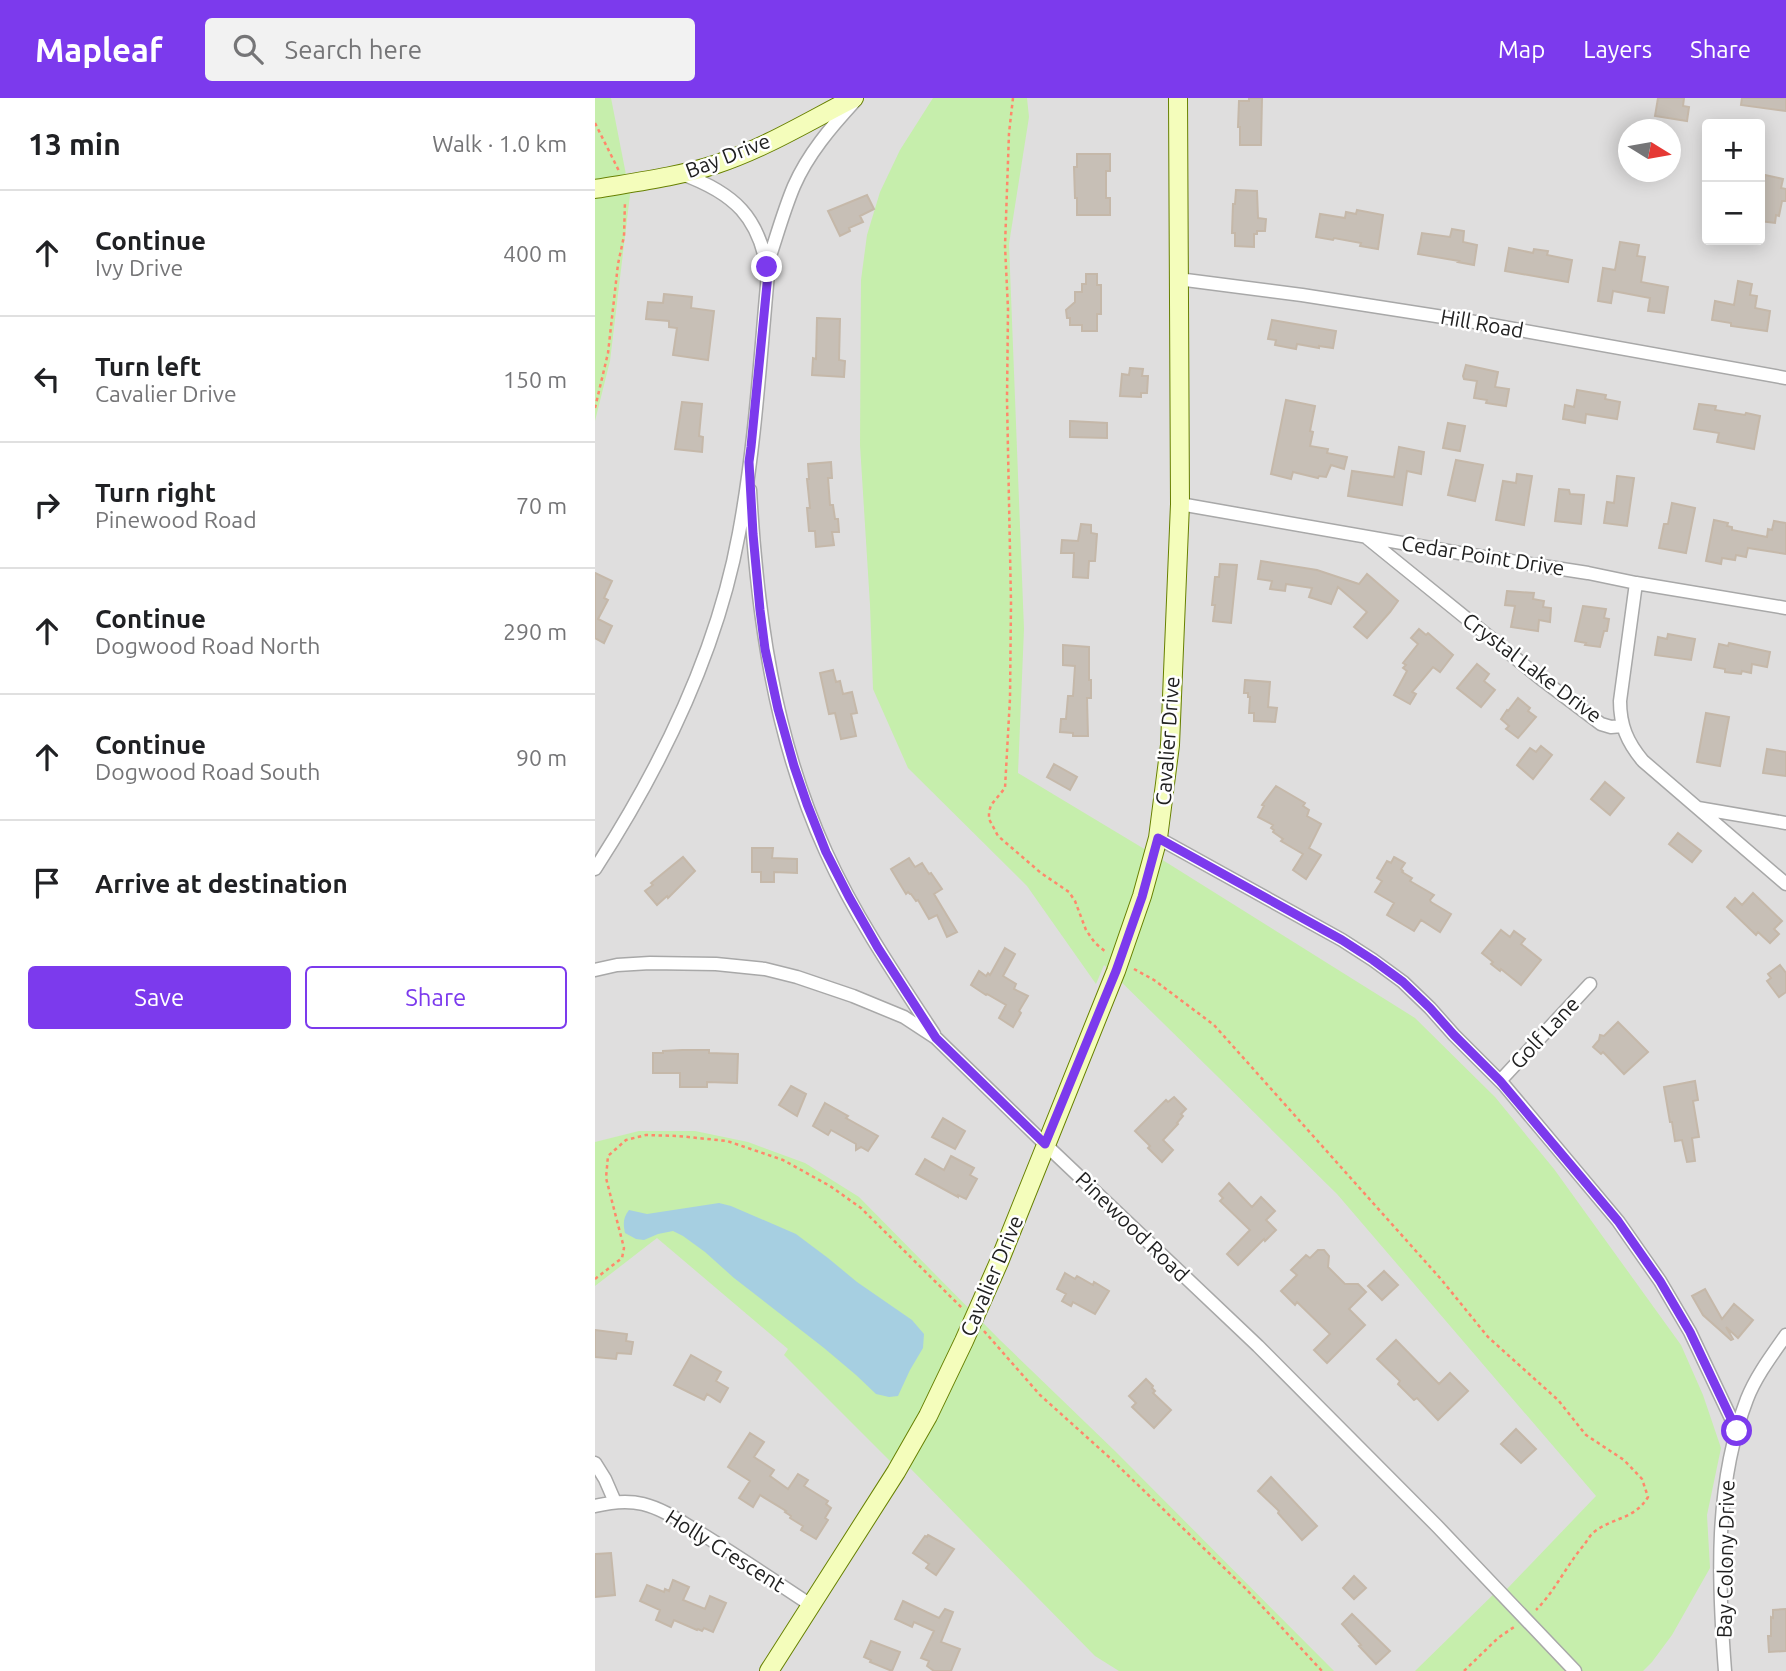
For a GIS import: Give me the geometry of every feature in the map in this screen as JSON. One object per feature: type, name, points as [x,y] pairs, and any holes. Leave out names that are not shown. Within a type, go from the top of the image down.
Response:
[{"type":"street","name":"Bay Drive","points":[[595,189],[681,174],[717,163],[756,149],[855,98]]},
{"type":"street","points":[[767,267],[782,216],[795,185],[811,155],[855,98]]},
{"type":"street","name":"Cavalier Drive","points":[[769,1671],[896,1472],[928,1416],[974,1319],[1119,961],[1142,897],[1158,838],[1170,745],[1180,504],[1178,98]]},
{"type":"street","points":[[595,869],[647,782],[694,681],[724,594],[739,534],[751,447],[768,274],[760,239],[740,208],[717,189],[681,174]]},
{"type":"street","name":"Hill Road","points":[[1178,278],[1475,322],[1786,378]]},
{"type":"street","points":[[749,462],[754,547],[765,649],[794,766],[826,852],[849,897],[878,948],[936,1038]]},
{"type":"street","name":"Cedar Point Drive","points":[[1180,504],[1786,608]]},
{"type":"street","name":"Crystal Lake Drive","points":[[1365,536],[1601,724],[1622,726],[1633,749],[1643,761],[1786,884]]},
{"type":"street","points":[[1622,726],[1620,701],[1636,583]]},
{"type":"street","points":[[1697,808],[1786,823]]},
{"type":"street","points":[[1158,838],[1342,940],[1403,982],[1430,1008],[1500,1081],[1618,1221],[1660,1281],[1690,1332],[1737,1431]]},
{"type":"street","name":"Pinewood Road","points":[[595,970],[617,965],[650,963],[716,964],[765,969],[853,996],[904,1017],[936,1038],[1267,1356],[1437,1526],[1575,1671]]},
{"type":"street","name":"Golf Lane","points":[[1500,1081],[1590,984]]},
{"type":"street","name":"Bay Colony Drive","points":[[1725,1671],[1721,1569],[1722,1504],[1727,1473],[1748,1397],[1762,1370],[1786,1335]]},
{"type":"street","points":[[595,1462],[615,1502]]},
{"type":"street","name":"Holly Crescent","points":[[595,1506],[629,1502],[646,1504],[662,1511],[811,1605]]},
{"type":"path","points":[[1013,98],[1009,133],[1005,246],[1011,603],[1009,709],[1005,788],[991,805],[989,819],[998,836],[1041,873],[1069,892],[1086,930],[1095,943],[1112,958],[1154,980],[1214,1025],[1440,1278],[1488,1337],[1558,1400],[1585,1434],[1624,1460],[1642,1479],[1648,1497],[1640,1508],[1594,1532],[1568,1564],[1549,1597],[1525,1619],[1498,1638],[1464,1671]]},
{"type":"path","points":[[595,123],[625,184],[626,216],[608,353],[595,408]]},
{"type":"path","points":[[595,1279],[622,1258],[624,1248],[606,1178],[608,1156],[626,1140],[646,1135],[727,1141],[783,1160],[830,1186],[861,1208],[974,1319],[1040,1395],[1110,1458],[1246,1589],[1322,1671]]},
{"type":"shaded area","points":[[595,98],[1786,98],[1786,1671],[595,1671]]},
{"type":"green space","points":[[595,98],[611,98],[630,195],[610,361],[595,421]]},
{"type":"green space","points":[[933,98],[1027,98],[1029,117],[1009,244],[1024,629],[1018,773],[1415,1018],[1495,1097],[1554,1169],[1681,1345],[1703,1395],[1721,1448],[1707,1515],[1710,1568],[1672,1635],[1643,1671],[1415,1671],[1502,1586],[1506,1590],[1596,1496],[1337,1194],[1104,965],[1096,984],[1027,886],[908,768],[873,689],[860,445],[861,280],[867,235],[880,192],[900,150]]},
{"type":"green space","points":[[639,1131],[695,1131],[748,1142],[805,1163],[859,1197],[1334,1671],[1119,1671],[1095,1656],[909,1467],[904,1475],[784,1355],[788,1349],[657,1238],[595,1286],[595,1142]]},
{"type":"water","points":[[719,1203],[796,1234],[857,1282],[912,1320],[924,1334],[923,1348],[898,1396],[876,1394],[824,1348],[683,1236],[673,1231],[644,1240],[625,1233],[624,1221],[629,1210],[647,1214]]},
{"type":"building","points":[[1249,98],[1262,98],[1261,145],[1240,145],[1239,101],[1249,101]]},
{"type":"building","points":[[1658,98],[1684,98],[1683,106],[1689,107],[1687,121],[1655,116]]},
{"type":"building","points":[[1742,98],[1786,98],[1786,111],[1741,105]]},
{"type":"building","points":[[1077,154],[1110,154],[1110,171],[1106,171],[1106,198],[1110,198],[1110,215],[1077,215],[1074,167],[1077,167]]},
{"type":"building","points":[[1765,175],[1783,179],[1781,188],[1786,189],[1786,201],[1782,201],[1775,223],[1765,222]]},
{"type":"building","points":[[1236,190],[1257,191],[1258,218],[1266,219],[1265,231],[1257,231],[1257,234],[1254,234],[1254,247],[1235,246],[1235,233],[1232,233]]},
{"type":"building","points":[[867,195],[874,209],[860,216],[863,222],[849,228],[850,231],[840,236],[828,211]]},
{"type":"building","points":[[1357,210],[1383,215],[1378,249],[1360,246],[1361,243],[1316,237],[1320,214],[1345,218],[1346,212],[1356,214]]},
{"type":"building","points":[[1452,229],[1464,231],[1463,242],[1477,245],[1474,265],[1418,254],[1422,233],[1450,237]]},
{"type":"building","points":[[1620,242],[1639,245],[1637,256],[1645,257],[1641,282],[1668,287],[1664,313],[1648,311],[1650,298],[1613,291],[1611,303],[1598,301],[1603,268],[1615,270]]},
{"type":"building","points":[[1509,248],[1533,253],[1534,249],[1548,251],[1547,255],[1572,260],[1568,282],[1505,271]]},
{"type":"building","points":[[1086,274],[1097,274],[1097,285],[1101,285],[1101,314],[1097,314],[1097,331],[1082,331],[1082,325],[1070,325],[1070,318],[1067,318],[1066,310],[1075,302],[1075,292],[1082,292],[1082,284],[1086,284]]},
{"type":"building","points":[[1738,281],[1752,284],[1750,295],[1757,296],[1755,308],[1770,311],[1767,331],[1731,326],[1731,323],[1712,320],[1715,301],[1734,305]]},
{"type":"building","points":[[664,294],[692,297],[691,308],[714,311],[708,360],[673,355],[677,328],[669,327],[669,321],[646,319],[648,302],[663,303]]},
{"type":"building","points":[[817,318],[840,319],[839,360],[845,361],[844,377],[812,375],[813,358],[816,359]]},
{"type":"building","points":[[1272,320],[1336,331],[1333,348],[1297,344],[1296,349],[1275,345],[1276,340],[1268,339]]},
{"type":"building","points":[[1466,365],[1498,372],[1495,387],[1509,389],[1506,406],[1474,398],[1477,381],[1464,379]]},
{"type":"building","points":[[1130,368],[1143,369],[1142,376],[1148,376],[1147,393],[1141,393],[1141,397],[1120,396],[1122,374],[1129,375]]},
{"type":"building","points":[[1577,390],[1606,395],[1605,399],[1620,402],[1617,419],[1586,414],[1585,423],[1563,419],[1565,405],[1574,407]]},
{"type":"building","points":[[1286,400],[1315,406],[1310,446],[1328,449],[1327,453],[1347,457],[1344,469],[1331,465],[1326,477],[1318,478],[1293,472],[1291,479],[1271,474]]},
{"type":"building","points":[[682,402],[702,404],[699,436],[703,437],[702,452],[675,449]]},
{"type":"building","points":[[1699,404],[1716,406],[1715,410],[1760,416],[1754,449],[1717,442],[1719,433],[1694,429]]},
{"type":"building","points":[[1070,421],[1107,423],[1107,438],[1070,437]]},
{"type":"building","points":[[1448,423],[1465,426],[1460,451],[1443,448]]},
{"type":"building","points":[[1399,447],[1424,452],[1421,474],[1407,471],[1402,505],[1348,496],[1352,471],[1394,477]]},
{"type":"building","points":[[1456,460],[1483,465],[1475,501],[1448,495]]},
{"type":"building","points":[[831,462],[832,478],[828,478],[830,505],[833,505],[835,519],[838,519],[839,532],[832,532],[834,545],[816,547],[815,531],[809,531],[808,464]]},
{"type":"building","points":[[1517,474],[1532,476],[1524,525],[1496,520],[1503,481],[1516,483]]},
{"type":"building","points":[[1617,476],[1634,478],[1627,526],[1604,523],[1607,502],[1614,503]]},
{"type":"building","points":[[1559,489],[1569,490],[1570,494],[1584,495],[1581,524],[1555,521]]},
{"type":"building","points":[[1672,503],[1695,508],[1686,553],[1659,548]]},
{"type":"building","points":[[1714,520],[1728,523],[1727,526],[1732,527],[1732,530],[1767,537],[1768,529],[1772,530],[1774,521],[1786,523],[1786,554],[1748,548],[1746,557],[1736,555],[1735,560],[1722,558],[1721,564],[1706,561]]},
{"type":"building","points":[[1081,524],[1091,525],[1091,533],[1097,534],[1095,561],[1089,561],[1088,578],[1073,577],[1074,553],[1061,553],[1062,540],[1078,541]]},
{"type":"building","points":[[1261,561],[1317,570],[1359,584],[1367,574],[1398,601],[1367,638],[1354,627],[1367,612],[1338,587],[1331,604],[1309,597],[1312,588],[1286,584],[1285,591],[1270,589],[1272,581],[1258,579]]},
{"type":"building","points":[[1220,564],[1237,565],[1231,623],[1213,621],[1215,577],[1219,577]]},
{"type":"building","points":[[595,573],[612,581],[604,598],[608,600],[598,619],[612,626],[604,643],[595,638]]},
{"type":"building","points":[[1507,591],[1534,593],[1533,599],[1544,601],[1543,607],[1551,608],[1550,622],[1539,620],[1538,631],[1511,627],[1515,606],[1505,605]]},
{"type":"building","points":[[1583,606],[1606,609],[1604,618],[1609,619],[1600,647],[1575,641]]},
{"type":"building","points":[[1419,629],[1426,635],[1428,633],[1453,655],[1440,672],[1433,667],[1412,692],[1416,694],[1410,704],[1394,695],[1407,671],[1403,668],[1406,665],[1403,663],[1418,644],[1411,638]]},
{"type":"building","points":[[1668,634],[1695,639],[1691,660],[1655,655],[1658,637],[1667,639]]},
{"type":"building","points":[[1729,643],[1770,652],[1767,667],[1752,664],[1751,673],[1742,671],[1741,674],[1714,667],[1719,644],[1728,646]]},
{"type":"building","points":[[1063,645],[1089,647],[1091,698],[1087,698],[1088,736],[1073,736],[1073,733],[1060,732],[1061,719],[1066,719],[1068,696],[1073,696],[1075,666],[1063,665]]},
{"type":"building","points":[[1477,664],[1489,674],[1484,681],[1495,690],[1481,707],[1457,688]]},
{"type":"building","points":[[833,670],[836,682],[840,681],[843,694],[852,692],[857,713],[851,714],[856,736],[841,739],[835,713],[829,714],[820,673]]},
{"type":"building","points":[[1245,680],[1270,682],[1268,707],[1277,708],[1275,722],[1254,721],[1254,713],[1249,713],[1250,697],[1248,693],[1244,693]]},
{"type":"building","points":[[1518,698],[1536,717],[1518,738],[1506,729],[1509,726],[1501,719]]},
{"type":"building","points":[[1706,713],[1729,717],[1720,766],[1697,762]]},
{"type":"building","points":[[1541,746],[1552,755],[1533,779],[1517,765],[1530,748],[1536,752]]},
{"type":"building","points":[[1767,749],[1786,752],[1786,776],[1763,773]]},
{"type":"building","points":[[1054,764],[1077,777],[1070,790],[1047,777]]},
{"type":"building","points":[[1605,782],[1624,798],[1610,815],[1591,799]]},
{"type":"building","points":[[1276,786],[1305,803],[1303,806],[1309,810],[1307,816],[1321,824],[1309,848],[1321,855],[1306,879],[1293,870],[1303,854],[1281,841],[1283,839],[1271,828],[1273,825],[1258,817],[1264,806],[1262,805]]},
{"type":"building","points":[[1678,833],[1701,851],[1692,862],[1669,844]]},
{"type":"building","points":[[752,848],[773,848],[772,858],[797,859],[797,873],[774,872],[774,882],[761,882],[761,872],[752,872]]},
{"type":"building","points":[[683,857],[695,871],[668,898],[667,896],[657,905],[645,891]]},
{"type":"building","points":[[1394,857],[1405,863],[1401,869],[1412,878],[1410,881],[1434,895],[1431,902],[1451,914],[1440,932],[1421,920],[1414,931],[1387,915],[1394,903],[1375,892],[1382,881],[1377,878],[1387,861],[1391,863]]},
{"type":"building","points":[[909,858],[915,867],[922,863],[942,889],[934,894],[957,932],[947,937],[937,915],[929,919],[918,900],[908,892],[906,894],[891,869]]},
{"type":"building","points":[[1753,893],[1782,921],[1774,929],[1779,934],[1770,943],[1758,932],[1756,935],[1727,907],[1735,898],[1742,905]]},
{"type":"building","points":[[1501,930],[1510,937],[1514,931],[1525,939],[1521,944],[1541,960],[1521,985],[1491,964],[1493,962],[1482,953]]},
{"type":"building","points":[[1005,948],[1015,954],[1003,976],[1016,984],[1014,989],[1028,996],[1013,1027],[999,1018],[1006,1005],[971,985],[979,971],[986,976],[988,973],[990,975]]},
{"type":"building","points":[[1780,965],[1786,973],[1786,992],[1779,997],[1767,981],[1771,978],[1768,974]]},
{"type":"building","points":[[1618,1022],[1648,1052],[1624,1074],[1603,1052],[1601,1054],[1593,1047],[1600,1035],[1604,1036]]},
{"type":"building","points":[[682,1050],[738,1054],[737,1083],[707,1082],[707,1087],[680,1087],[680,1073],[653,1073],[653,1053]]},
{"type":"building","points":[[1695,1081],[1698,1100],[1693,1101],[1699,1137],[1692,1138],[1695,1161],[1687,1162],[1682,1140],[1675,1141],[1664,1087]]},
{"type":"building","points":[[791,1086],[806,1094],[797,1116],[779,1105]]},
{"type":"building","points":[[1174,1097],[1186,1109],[1178,1124],[1163,1140],[1173,1150],[1162,1162],[1135,1131],[1166,1100],[1168,1102]]},
{"type":"building","points":[[825,1103],[878,1136],[868,1151],[861,1147],[856,1150],[856,1144],[831,1130],[828,1135],[813,1126]]},
{"type":"building","points":[[943,1118],[965,1131],[955,1149],[932,1137]]},
{"type":"building","points":[[951,1156],[974,1168],[970,1175],[977,1179],[966,1199],[916,1174],[925,1159],[944,1170]]},
{"type":"building","points":[[1229,1183],[1252,1207],[1261,1197],[1275,1211],[1266,1220],[1276,1230],[1238,1265],[1227,1254],[1250,1230],[1220,1201],[1223,1198],[1219,1194]]},
{"type":"building","points":[[1318,1250],[1324,1250],[1329,1256],[1328,1267],[1345,1284],[1358,1284],[1366,1292],[1349,1309],[1365,1325],[1327,1363],[1314,1350],[1330,1334],[1297,1302],[1295,1305],[1281,1291],[1297,1275],[1291,1270],[1306,1255],[1310,1258]]},
{"type":"building","points":[[1384,1271],[1398,1285],[1382,1300],[1368,1286]]},
{"type":"building","points":[[1065,1273],[1093,1285],[1094,1282],[1109,1291],[1095,1314],[1073,1302],[1071,1306],[1062,1301],[1066,1294],[1057,1289]]},
{"type":"building","points":[[1705,1289],[1722,1319],[1734,1304],[1753,1320],[1738,1338],[1726,1327],[1733,1339],[1731,1340],[1703,1315],[1692,1296]]},
{"type":"building","points":[[595,1330],[627,1334],[626,1341],[633,1342],[631,1354],[617,1353],[616,1359],[595,1357]]},
{"type":"building","points":[[1396,1340],[1439,1384],[1450,1373],[1468,1391],[1438,1420],[1417,1398],[1414,1400],[1398,1384],[1400,1381],[1377,1359]]},
{"type":"building","points":[[691,1355],[721,1372],[716,1381],[728,1388],[720,1402],[707,1394],[704,1400],[674,1385]]},
{"type":"building","points":[[1146,1379],[1153,1386],[1153,1393],[1171,1410],[1154,1428],[1132,1407],[1136,1403],[1129,1396]]},
{"type":"building","points":[[1516,1429],[1536,1449],[1521,1463],[1501,1444]]},
{"type":"building","points":[[750,1433],[764,1442],[754,1457],[774,1470],[770,1476],[788,1489],[798,1474],[808,1480],[804,1486],[828,1501],[826,1504],[831,1508],[825,1518],[828,1520],[816,1539],[801,1530],[803,1526],[790,1518],[786,1511],[760,1495],[753,1507],[739,1498],[750,1481],[728,1467]]},
{"type":"building","points":[[1271,1477],[1317,1526],[1302,1540],[1279,1511],[1258,1491]]},
{"type":"building","points":[[928,1535],[954,1549],[936,1575],[926,1568],[929,1564],[913,1553]]},
{"type":"building","points":[[611,1553],[615,1595],[595,1597],[595,1554]]},
{"type":"building","points":[[1354,1576],[1366,1588],[1354,1599],[1343,1588]]},
{"type":"building","points":[[673,1580],[689,1587],[683,1600],[705,1609],[710,1596],[726,1603],[713,1632],[704,1628],[702,1631],[697,1630],[674,1620],[671,1627],[656,1620],[660,1610],[640,1601],[647,1585],[664,1592],[665,1589],[669,1591]]},
{"type":"building","points":[[903,1601],[939,1618],[945,1609],[953,1612],[941,1642],[960,1649],[951,1671],[934,1671],[927,1666],[929,1661],[921,1658],[934,1631],[914,1622],[912,1627],[895,1619]]},
{"type":"building","points":[[1786,1609],[1786,1651],[1769,1652],[1768,1636],[1771,1636],[1773,1610]]},
{"type":"building","points":[[1352,1614],[1390,1651],[1376,1664],[1342,1624]]},
{"type":"building","points":[[871,1641],[900,1652],[892,1671],[864,1657]]},
{"type":"route","points":[[767,267],[749,462],[760,610],[778,709],[794,766],[826,852],[878,948],[936,1038],[1045,1144],[1116,971],[1142,897],[1158,838],[1342,940],[1403,982],[1430,1008],[1500,1081],[1618,1221],[1660,1281],[1690,1332],[1737,1431]]}]
